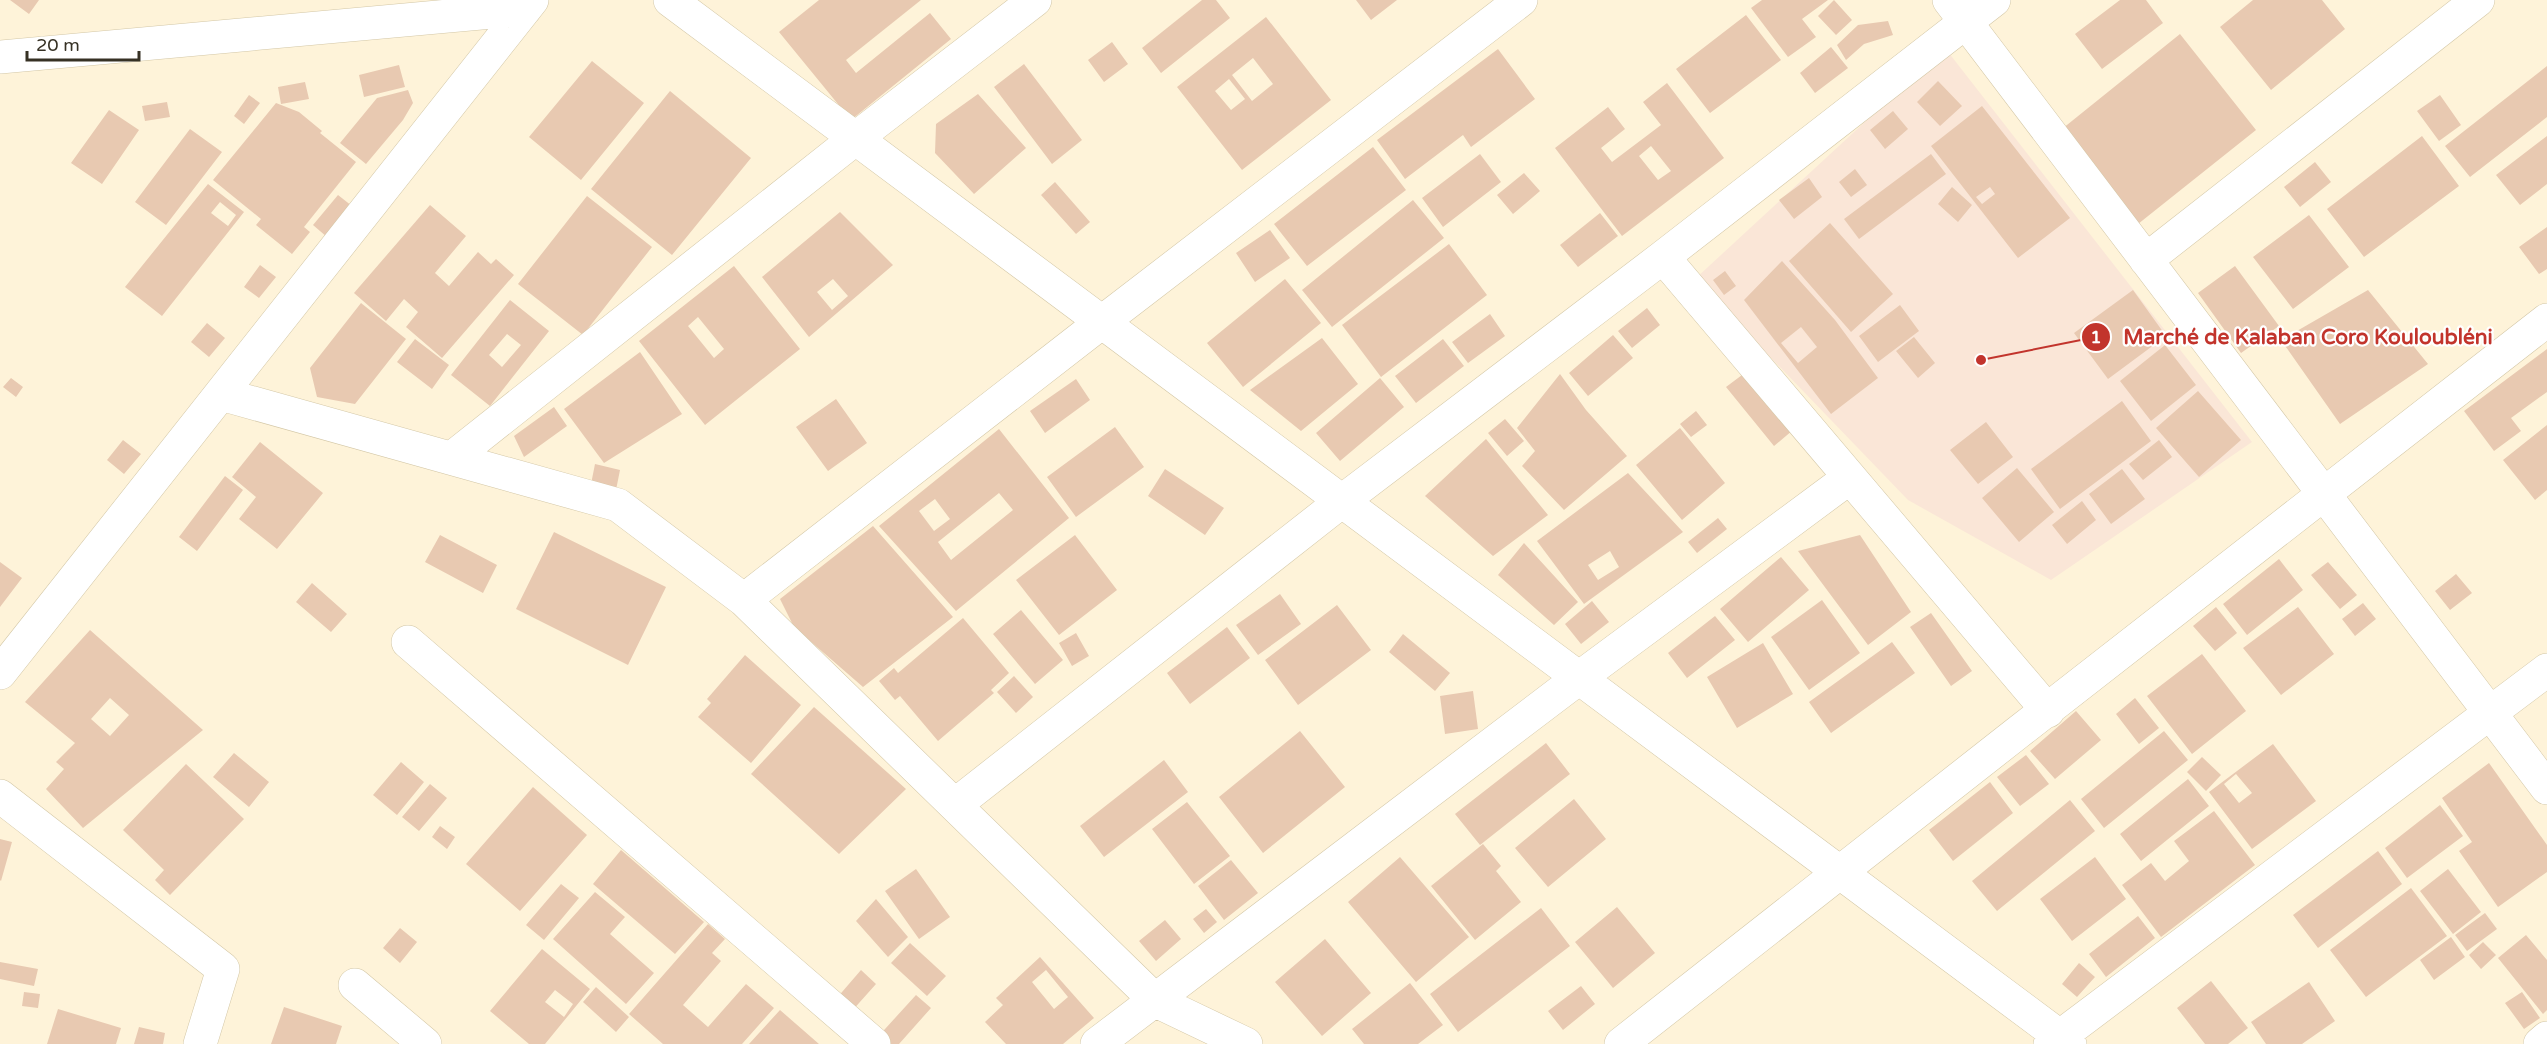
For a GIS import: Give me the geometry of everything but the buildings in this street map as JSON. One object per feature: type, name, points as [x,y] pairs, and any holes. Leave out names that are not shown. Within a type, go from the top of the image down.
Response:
[{"type":"street","points":[[670,0],[1839,872],[2060,1041],[2547,670]]},
{"type":"street","points":[[452,458],[856,138],[1035,0]]},
{"type":"street","points":[[744,600],[1102,321],[1521,0]]},
{"type":"street","points":[[955,806],[1342,501],[1663,257],[1957,11],[1994,0]]},
{"type":"street","points":[[2146,260],[2478,0]]},
{"type":"street","points":[[0,57],[529,4]]},
{"type":"street","points":[[0,673],[529,4]]},
{"type":"street","points":[[1957,11],[2547,788]]},
{"type":"street","points":[[1663,257],[2048,711]]},
{"type":"street","points":[[1622,1044],[2547,320]]},
{"type":"street","points":[[220,394],[618,505],[744,600],[1156,1000],[1246,1044]]},
{"type":"street","points":[[1097,1044],[1579,678],[1849,478]]},
{"type":"street","points":[[408,642],[874,1044]]},
{"type":"street","points":[[0,796],[224,969],[200,1044]]},
{"type":"street","points":[[355,985],[425,1044]]},
{"type":"street","points":[[2540,1044],[2547,1038]]},
{"type":"shaded area","points":[[1945,48],[2252,442],[2051,580],[1908,500],[1695,279]]},
{"type":"place","name":"Marché de Kalaban Coro Kouloubléni","points":[[1981,360]]}]
